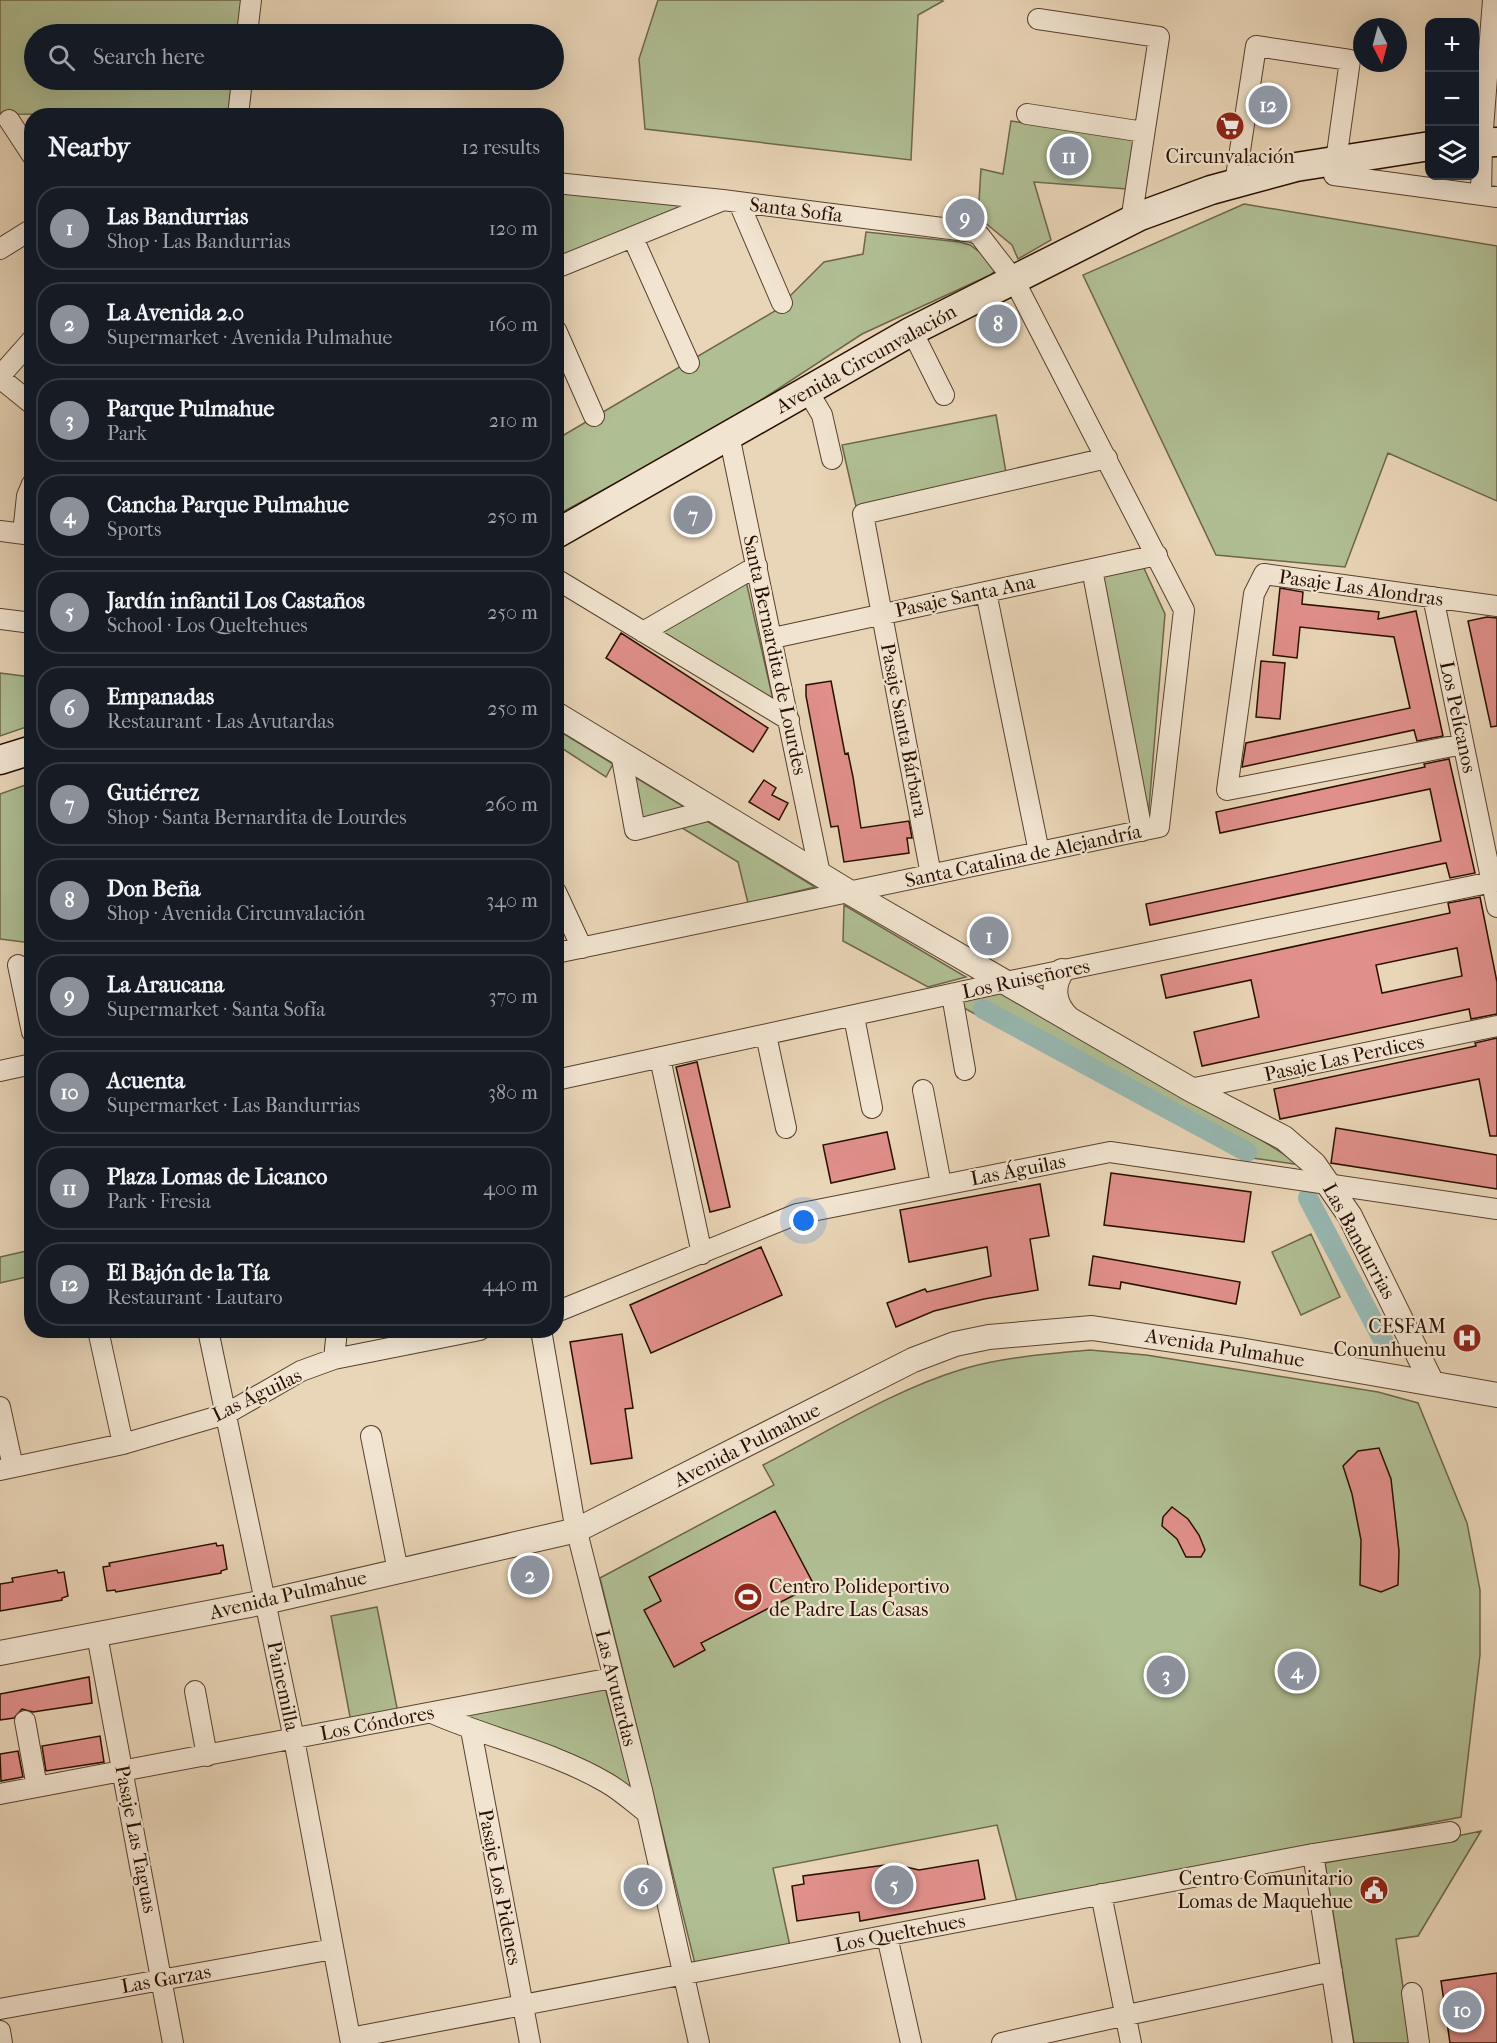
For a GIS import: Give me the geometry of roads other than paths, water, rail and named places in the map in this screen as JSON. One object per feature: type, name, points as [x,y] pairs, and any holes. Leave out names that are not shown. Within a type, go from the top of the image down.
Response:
[{"type":"main road","name":"Avenida Circunvalación","points":[[564,529],[912,331],[1131,221],[1210,190],[1296,167],[1335,168],[1425,147]]},
{"type":"main road","points":[[0,760],[24,752]]},
{"type":"street","points":[[248,24],[251,0]]},
{"type":"street","points":[[1235,183],[1256,46],[1350,60],[1335,168],[1489,196],[1485,142],[1493,0]]},
{"type":"street","points":[[1038,19],[1159,37],[1131,221]]},
{"type":"street","points":[[239,108],[241,90]]},
{"type":"street","points":[[1027,114],[1144,132]]},
{"type":"street","points":[[5,121],[24,122]]},
{"type":"street","points":[[5,121],[24,145]]},
{"type":"street","name":"Santa Sofía","points":[[564,184],[974,232],[980,236],[1014,280]]},
{"type":"street","points":[[564,265],[731,202],[782,303]]},
{"type":"street","points":[[0,249],[24,234]]},
{"type":"street","points":[[633,238],[689,363]]},
{"type":"street","name":"Santa Catalina de Alejandría","points":[[564,951],[1159,827],[1184,610],[1014,280]]},
{"type":"street","points":[[912,331],[944,395]]},
{"type":"street","points":[[564,348],[594,417]]},
{"type":"street","points":[[24,349],[0,377],[24,397]]},
{"type":"street","points":[[807,390],[822,415],[832,459]]},
{"type":"street","name":"Santa Bernardita de Lourdes","points":[[729,435],[820,874]]},
{"type":"street","name":"Pasaje Santa Bárbara","points":[[932,875],[863,513],[1107,458]]},
{"type":"street","points":[[0,531],[24,535]]},
{"type":"street","name":"Pasaje Santa Ana","points":[[772,638],[1157,555]]},
{"type":"street","points":[[643,632],[757,566]]},
{"type":"street","points":[[1092,569],[1142,831]]},
{"type":"street","name":"Pasaje Las Alondras","points":[[1463,744],[1227,790],[1254,594],[1264,574],[1497,606]]},
{"type":"street","points":[[564,584],[789,720]]},
{"type":"street","points":[[986,592],[1039,852]]},
{"type":"street","name":"Los Pelícanos","points":[[1433,597],[1494,881],[1497,907]]},
{"type":"street","points":[[0,619],[24,622]]},
{"type":"street","name":"Las Bandurrias","points":[[564,719],[849,892],[1190,1089],[1284,1138],[1329,1182],[1369,1251],[1432,1383]]},
{"type":"street","points":[[621,753],[635,830],[714,809]]},
{"type":"street","name":"Los Ruiseñores","points":[[564,1078],[854,1017],[1006,982],[1494,881]]},
{"type":"street","points":[[564,909],[582,948]]},
{"type":"street","points":[[18,965],[24,994]]},
{"type":"street","points":[[1062,971],[1056,983],[1056,998],[1068,1018]]},
{"type":"street","points":[[951,995],[965,1070]]},
{"type":"street","points":[[854,1017],[872,1108]]},
{"type":"street","name":"Pasaje Las Perdices","points":[[1190,1089],[1497,1026]]},
{"type":"street","points":[[766,1035],[786,1128]]},
{"type":"street","points":[[660,1058],[702,1254]]},
{"type":"street","points":[[0,1071],[24,1066]]},
{"type":"street","points":[[923,1090],[941,1184]]},
{"type":"street","name":"Las Águilas","points":[[564,1309],[797,1214],[1110,1152],[1329,1182],[1497,1209]]},
{"type":"street","name":"Avenida Pulmahue","points":[[0,1653],[265,1602],[577,1530],[913,1360],[955,1344],[981,1339],[1024,1332],[1092,1328],[1240,1350],[1497,1395]]},
{"type":"street","points":[[100,1338],[123,1444]]},
{"type":"street","name":"Painemilla","points":[[210,1338],[294,1739],[350,2041]]},
{"type":"street","points":[[215,1362],[219,1338]]},
{"type":"street","points":[[334,1359],[336,1338]]},
{"type":"street","name":"Las Águilas","points":[[7,1468],[123,1444],[226,1414],[301,1371],[334,1359],[440,1338]]},
{"type":"street","name":"Las Avutardas","points":[[542,1338],[577,1530],[647,1813],[699,2043]]},
{"type":"street","points":[[0,1407],[7,1468]]},
{"type":"street","points":[[371,1436],[398,1571]]},
{"type":"street","name":"Pasaje Las Taguas","points":[[97,1635],[174,2043]]},
{"type":"street","name":"Los Cóndores","points":[[0,1794],[612,1677]]},
{"type":"street","points":[[195,1691],[207,1756]]},
{"type":"street","points":[[432,1713],[471,1730],[547,1757],[607,1783],[647,1813]]},
{"type":"street","points":[[25,1721],[37,1788]]},
{"type":"street","name":"Pasaje Los Pidenes","points":[[471,1730],[530,2043]]},
{"type":"street","name":"Los Queltehues","points":[[350,2041],[1101,1894],[1313,1854],[1450,1832]]},
{"type":"street","points":[[1313,1854],[1343,2043]]},
{"type":"street","points":[[1101,1894],[1131,2043]]},
{"type":"street","points":[[887,1936],[911,2043]]},
{"type":"street","name":"Las Garzas","points":[[0,2009],[333,1949]]},
{"type":"street","points":[[1002,2043],[1332,1971]]},
{"type":"street","points":[[1412,1993],[1419,2043]]},
{"type":"street","points":[[0,2031],[2,2043]]},
{"type":"waterway","points":[[983,1009],[1247,1152]]},
{"type":"waterway","points":[[1308,1198],[1383,1340]]},
{"type":"place","name":"El Bajón de la Tía","points":[[1268,105]]},
{"type":"place","name":"Circunvalación","points":[[1230,126]]},
{"type":"place","name":"Plaza Lomas de Licanco","points":[[1069,156]]},
{"type":"place","name":"La Araucana","points":[[965,218]]},
{"type":"place","name":"Don Beña","points":[[998,324]]},
{"type":"place","name":"Gutiérrez","points":[[693,515]]},
{"type":"place","name":"Las Bandurrias","points":[[989,936]]},
{"type":"place","name":"CESFAM Conunhuenu","points":[[1467,1338]]},
{"type":"place","name":"La Avenida 2.0","points":[[530,1575]]},
{"type":"place","name":"Centro Polideportivo de Padre Las Casas","points":[[748,1597]]},
{"type":"place","name":"Cancha Parque Pulmahue","points":[[1297,1671]]},
{"type":"place","name":"Parque Pulmahue","points":[[1166,1675]]},
{"type":"place","name":"Jardín infantil Los Castaños","points":[[894,1885]]},
{"type":"place","name":"Empanadas","points":[[643,1887]]},
{"type":"place","name":"Centro Comunitario Lomas de Maquehue","points":[[1374,1890]]},
{"type":"place","name":"Acuenta","points":[[1462,2010]]}]
